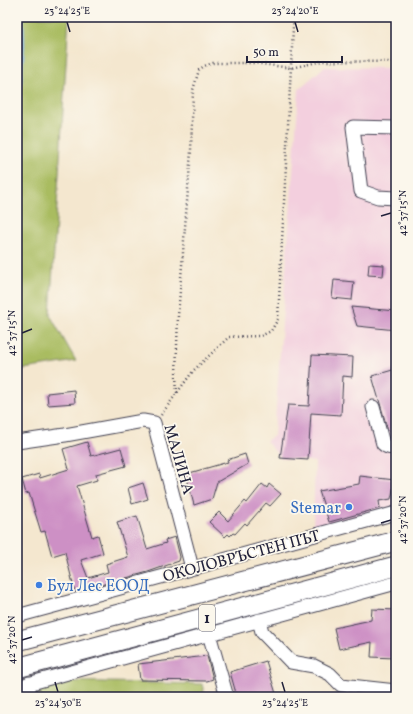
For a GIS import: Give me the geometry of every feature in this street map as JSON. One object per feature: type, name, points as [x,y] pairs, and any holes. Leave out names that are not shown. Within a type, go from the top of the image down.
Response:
[{"type":"highway","name":"ОКОЛОВРЪСТЕН ПЪТ","points":[[17,641],[396,541]]},
{"type":"highway","name":"1","points":[[17,668],[396,566]]},
{"type":"street","points":[[396,128],[353,127],[361,191],[378,197],[396,198]]},
{"type":"street","points":[[373,407],[384,444],[386,447],[396,447]]},
{"type":"street","name":"МАЛИНА","points":[[17,442],[65,436],[144,421],[154,423],[192,568]]},
{"type":"street","name":"ОКОЛОВРЪСТЕН ПЪТ","points":[[17,616],[396,513]]},
{"type":"street","points":[[28,697],[23,685],[396,583]]},
{"type":"street","points":[[259,620],[262,632],[291,662],[314,666],[330,674],[342,685],[396,691]]},
{"type":"street","points":[[209,634],[227,697]]},
{"type":"path","points":[[154,423],[193,370],[229,337],[261,336],[271,331],[278,319],[294,17]]},
{"type":"path","points":[[177,393],[176,375],[178,316],[191,151],[193,90],[199,70],[204,66],[213,63],[254,63],[291,68],[322,61],[396,62]]},
{"type":"shaded area","points":[[324,67],[396,68],[396,508],[313,530],[315,462],[280,457],[266,441],[274,436],[299,89]]},
{"type":"green space","points":[[17,17],[69,17],[50,315],[76,361],[17,370]]},
{"type":"green space","points":[[60,681],[202,684],[205,697],[30,697],[30,691]]},
{"type":"building","points":[[369,264],[384,265],[383,276],[368,275]]},
{"type":"building","points":[[334,280],[354,282],[352,300],[332,298]]},
{"type":"building","points":[[351,307],[396,311],[396,330],[357,326]]},
{"type":"building","points":[[312,355],[353,357],[352,377],[343,376],[341,415],[311,413],[308,460],[280,458],[288,405],[309,406]]},
{"type":"building","points":[[396,369],[396,429],[388,431],[372,376]]},
{"type":"building","points":[[74,390],[75,403],[48,405],[47,393]]},
{"type":"building","points":[[87,442],[91,456],[121,448],[126,466],[96,474],[97,480],[77,486],[92,537],[98,535],[103,553],[81,560],[88,578],[108,572],[106,564],[128,557],[117,522],[137,516],[147,549],[166,543],[165,540],[175,537],[180,557],[179,561],[148,572],[75,592],[65,552],[52,556],[45,531],[41,532],[29,493],[26,494],[22,479],[39,474],[40,478],[69,469],[63,449]]},
{"type":"building","points":[[245,454],[248,464],[217,482],[212,499],[194,505],[186,474],[228,462],[227,460]]},
{"type":"building","points":[[360,476],[395,480],[391,499],[379,501],[380,508],[329,522],[319,491],[359,484]]},
{"type":"building","points":[[143,483],[148,499],[132,504],[128,488]]},
{"type":"building","points":[[262,484],[267,488],[269,484],[281,494],[270,506],[266,503],[247,525],[245,523],[235,534],[233,533],[230,536],[228,534],[225,537],[209,522],[219,512],[228,521],[245,501],[247,503]]},
{"type":"building","points":[[372,609],[396,610],[394,658],[371,657],[372,642],[339,649],[334,628],[371,620]]},
{"type":"building","points":[[207,656],[213,679],[207,681],[140,680],[138,664]]},
{"type":"building","points":[[266,661],[277,697],[237,697],[230,672]]},
{"type":"waterway","points":[[17,121],[23,45],[22,17]]},
{"type":"place","name":"Stemar","points":[[349,507]]},
{"type":"place","name":"Бул Лес ЕООД","points":[[39,585]]}]
